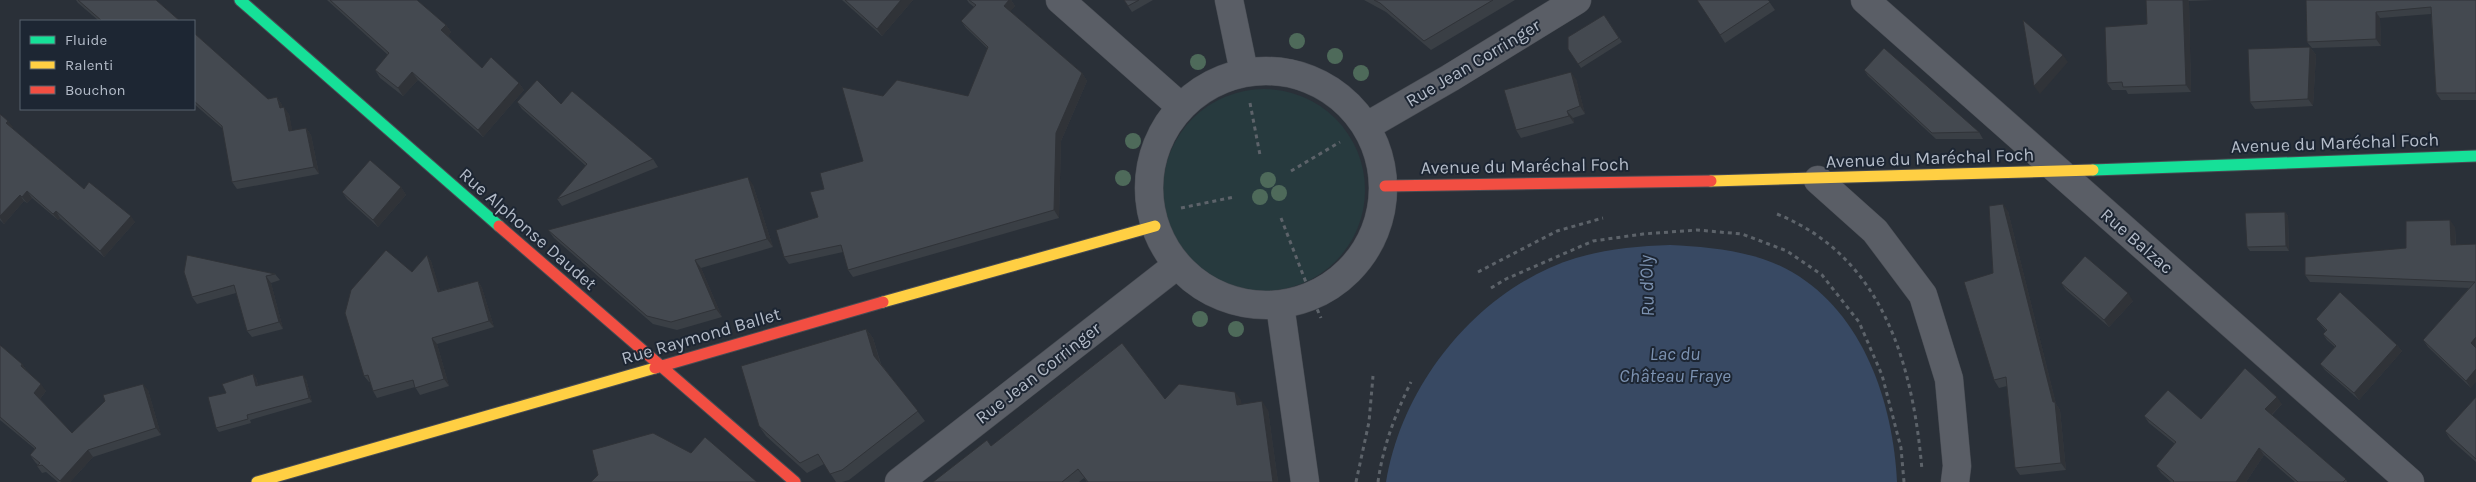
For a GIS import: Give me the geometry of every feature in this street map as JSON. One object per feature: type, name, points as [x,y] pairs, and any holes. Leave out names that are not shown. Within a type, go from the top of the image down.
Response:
[{"type":"street","name":"Rue Alphonse Daudet","points":[[240,0],[659,367],[684,385],[795,482]]},
{"type":"street","points":[[1060,0],[1181,107]]},
{"type":"street","points":[[1229,0],[1246,84]]},
{"type":"street","name":"Rue Jean Corringer","points":[[1369,130],[1577,0]]},
{"type":"street","name":"Rue Balzac","points":[[1865,0],[2410,482]]},
{"type":"street","points":[[1279,70],[1314,80],[1344,98],[1369,130],[1380,154],[1385,186],[1380,220],[1366,251],[1316,307],[1241,303],[1206,289],[1177,265],[1155,226],[1148,195],[1151,163],[1162,133],[1181,107],[1210,85],[1246,84],[1279,70]]},
{"type":"street","name":"Avenue du Maréchal Foch","points":[[1385,186],[1818,180],[2476,156]]},
{"type":"street","points":[[1818,180],[1875,231],[1923,296],[1949,380],[1957,466],[1955,482]]},
{"type":"street","name":"Rue Raymond Ballet","points":[[257,482],[1070,248],[1155,226]]},
{"type":"street","name":"Rue Jean Corringer","points":[[899,482],[1177,265]]},
{"type":"street","points":[[1280,305],[1305,482]]},
{"type":"path","points":[[1246,84],[1260,155]]},
{"type":"path","points":[[1291,171],[1355,133],[1369,130]]},
{"type":"path","points":[[1176,209],[1234,197]]},
{"type":"path","points":[[1771,213],[1779,215],[1822,238],[1848,260],[1880,303],[1897,343],[1910,391],[1919,438],[1922,473]]},
{"type":"path","points":[[1478,272],[1557,231],[1604,217]]},
{"type":"path","points":[[1281,218],[1316,307]]},
{"type":"path","points":[[1492,288],[1506,279],[1593,241],[1643,234],[1697,230],[1742,234],[1787,251],[1822,275],[1860,322],[1882,375],[1901,448],[1904,482]]},
{"type":"path","points":[[1356,482],[1369,422],[1373,376]]},
{"type":"path","points":[[1378,482],[1383,450],[1395,414],[1411,382]]},
{"type":"green space","points":[[1254,89],[1274,89],[1303,96],[1336,118],[1358,151],[1365,180],[1365,200],[1358,229],[1336,262],[1303,284],[1274,291],[1254,291],[1225,284],[1192,262],[1170,229],[1163,200],[1163,180],[1170,151],[1192,118],[1225,96]]},
{"type":"water","name":"Lac du Château Fraye","points":[[1670,245],[1732,251],[1763,259],[1792,272],[1817,290],[1838,311],[1856,336],[1870,363],[1881,392],[1889,422],[1897,482],[1386,482],[1395,445],[1409,409],[1428,376],[1451,344],[1477,316],[1508,292],[1541,272],[1576,258],[1622,248]]},
{"type":"building","points":[[78,0],[156,0],[179,20],[101,20]]},
{"type":"building","points":[[330,0],[417,0],[446,25],[441,30],[482,68],[491,57],[519,83],[478,130],[412,72],[398,88],[375,70],[389,53]]},
{"type":"building","points":[[845,0],[901,0],[877,29]]},
{"type":"building","points":[[969,0],[1009,0],[1004,6],[1082,73],[1056,133],[1054,210],[848,270],[841,245],[784,257],[776,230],[818,217],[810,192],[824,189],[820,173],[863,161],[842,87],[883,96],[897,80],[968,96],[988,47],[961,21],[976,5]]},
{"type":"building","points":[[1124,0],[1139,0],[1128,6]]},
{"type":"building","points":[[1374,0],[1493,0],[1424,41]]},
{"type":"building","points":[[1697,0],[1768,0],[1770,2],[1720,35]]},
{"type":"building","points":[[2146,0],[2183,0],[2186,85],[2123,87],[2122,82],[2107,83],[2105,27],[2147,24]]},
{"type":"building","points":[[2306,0],[2476,0],[2476,93],[2436,93],[2431,7],[2376,12],[2376,39],[2307,42]]},
{"type":"building","points":[[1604,15],[1619,38],[1578,64],[1568,49],[1568,37]]},
{"type":"building","points":[[2023,20],[2063,55],[2034,86]]},
{"type":"building","points":[[195,34],[268,99],[277,97],[280,108],[284,107],[289,131],[306,128],[314,167],[232,182],[222,126],[195,102]]},
{"type":"building","points":[[2310,47],[2308,99],[2250,102],[2248,49]]},
{"type":"building","points":[[1884,48],[1979,132],[1932,133],[1864,70]]},
{"type":"building","points":[[1571,72],[1580,106],[1567,111],[1569,116],[1516,130],[1504,90]]},
{"type":"building","points":[[537,80],[561,104],[572,91],[653,159],[557,199],[587,164],[517,102]]},
{"type":"building","points":[[0,114],[8,121],[6,123],[84,189],[89,182],[131,216],[100,251],[56,211],[53,214],[27,191],[22,197],[20,195],[0,216]]},
{"type":"building","points":[[370,160],[401,187],[373,220],[342,192]]},
{"type":"building","points":[[748,177],[767,239],[695,260],[716,309],[671,322],[647,316],[548,230]]},
{"type":"building","points":[[2003,204],[2053,402],[2055,402],[2061,463],[2015,468],[2006,377],[1994,380],[1964,282],[1993,273],[1989,206]]},
{"type":"building","points":[[2285,212],[2286,246],[2247,247],[2245,213]]},
{"type":"building","points":[[2450,220],[2451,245],[2476,244],[2476,337],[2471,343],[2476,348],[2476,369],[2466,381],[2423,340],[2475,282],[2305,275],[2305,257],[2406,248],[2406,221]]},
{"type":"building","points":[[386,250],[412,272],[427,255],[438,292],[478,281],[489,321],[432,338],[444,379],[415,388],[413,380],[373,391],[368,375],[364,376],[345,313],[351,290]]},
{"type":"building","points":[[187,255],[275,274],[266,276],[279,322],[247,331],[234,285],[192,297],[184,272]]},
{"type":"building","points":[[2085,256],[2128,293],[2104,320],[2061,283]]},
{"type":"building","points":[[2340,292],[2397,345],[2354,393],[2320,364],[2336,346],[2323,334],[2327,330],[2316,319]]},
{"type":"building","points":[[866,329],[874,356],[918,411],[842,470],[830,474],[818,454],[800,463],[759,426],[741,366]]},
{"type":"building","points":[[1122,343],[1165,399],[1179,384],[1235,392],[1237,405],[1262,401],[1273,482],[1088,482],[1078,469],[1062,482],[933,482],[987,440],[991,446]]},
{"type":"building","points":[[0,345],[41,384],[34,393],[72,433],[105,401],[103,395],[143,384],[156,428],[88,450],[60,481],[42,465],[37,466],[40,463],[30,455],[36,448],[0,417]]},
{"type":"building","points":[[2245,368],[2277,397],[2265,409],[2346,479],[2343,482],[2298,482],[2259,448],[2236,482],[2173,482],[2156,466],[2176,442],[2144,416],[2168,390],[2201,419]]},
{"type":"building","points":[[253,374],[256,386],[303,375],[309,398],[247,415],[248,419],[216,428],[208,397],[226,393],[222,384]]},
{"type":"building","points":[[2476,397],[2476,459],[2445,431]]},
{"type":"building","points":[[653,433],[691,453],[705,437],[757,482],[591,482],[598,475],[592,450]]},
{"type":"traffic: fast","points":[[240,0],[499,226]]},
{"type":"traffic: fast","points":[[2093,170],[2476,156]]},
{"type":"traffic: slow","points":[[1711,181],[2093,170]]},
{"type":"traffic: slow","points":[[883,302],[1155,226]]},
{"type":"traffic: slow","points":[[257,482],[655,368]]},
{"type":"traffic: jam","points":[[1385,186],[1711,181]]},
{"type":"traffic: jam","points":[[499,226],[795,482]]},
{"type":"traffic: jam","points":[[655,368],[883,302]]},
{"type":"water label","name":"Ru d'Oly","points":[[1646,286]]}]
